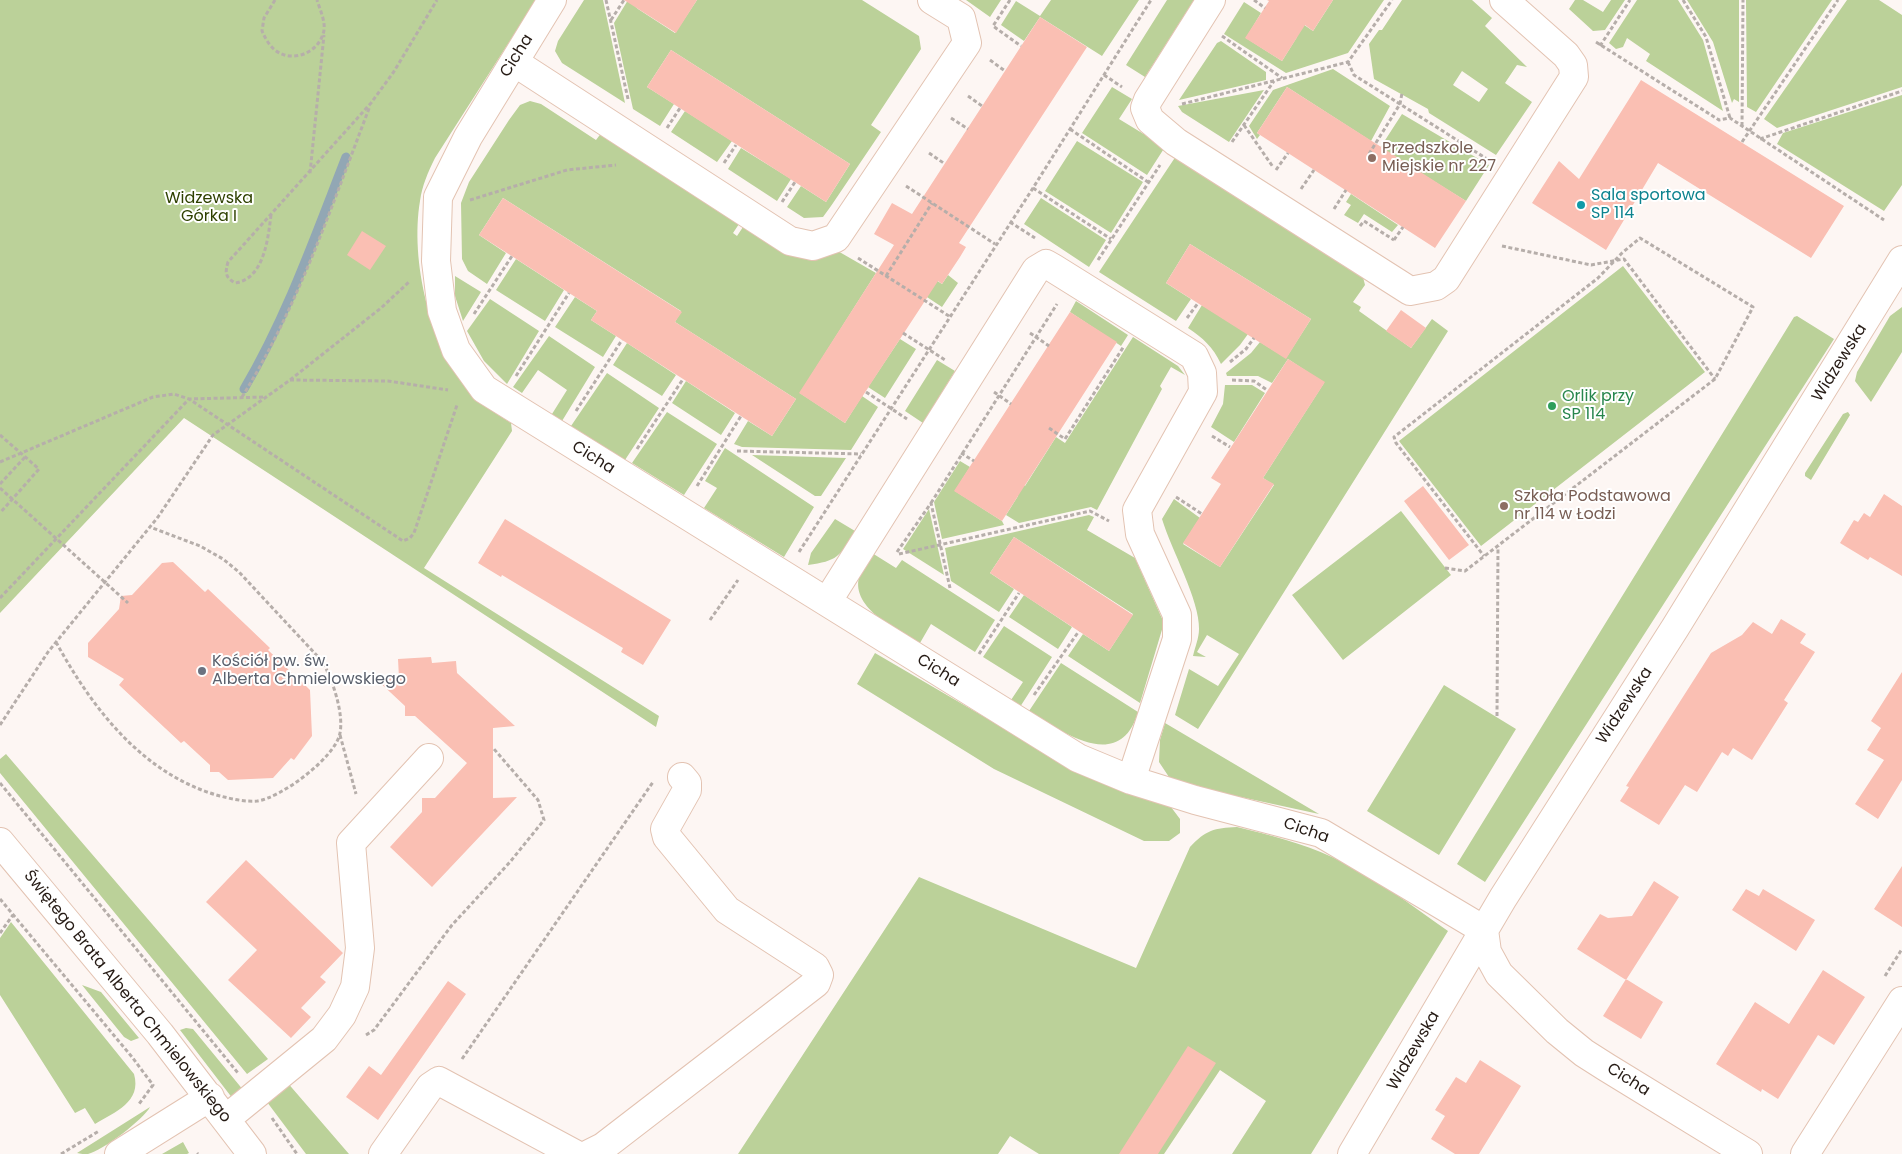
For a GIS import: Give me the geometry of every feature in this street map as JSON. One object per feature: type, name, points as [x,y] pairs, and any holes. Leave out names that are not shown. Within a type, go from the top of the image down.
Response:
[{"type":"street","name":"Cicha","points":[[552,0],[468,137],[438,197],[436,264],[442,311],[456,350],[484,389],[1078,758],[1131,780],[1195,800],[1321,833],[1484,930],[1487,952],[1496,969],[1557,1031],[1591,1058],[1748,1154]]},
{"type":"street","points":[[514,62],[663,147],[790,241],[812,246],[836,238],[967,43],[961,18],[932,0]]},
{"type":"street","points":[[1211,0],[1145,108],[1150,120],[1163,132],[1217,168],[1410,291],[1436,286],[1446,279],[1574,77],[1573,65],[1566,55],[1504,0]]},
{"type":"street","name":"Widzewska","points":[[1352,1154],[1484,930],[1675,628],[1902,260]]},
{"type":"street","points":[[827,602],[1036,270],[1046,264],[1194,356],[1202,373],[1203,392],[1137,510],[1140,534],[1176,615],[1178,628],[1131,780]]},
{"type":"street","points":[[226,1118],[324,1039],[348,1001],[355,987],[360,948],[351,843],[429,758]]},
{"type":"street","points":[[589,1154],[603,1148],[816,983],[819,975],[815,967],[727,910],[667,837],[665,829],[687,790],[687,783],[682,777]]},
{"type":"street","name":"Świętego Brata Alberta Chmielowskiego","points":[[0,842],[210,1097],[252,1154]]},
{"type":"street","points":[[1805,1154],[1902,1001]]},
{"type":"street","points":[[383,1154],[430,1087],[439,1082],[575,1154]]},
{"type":"street","points":[[119,1154],[210,1097]]},
{"type":"path","points":[[275,0],[264,18],[262,31],[275,50],[286,56],[305,54],[316,47],[324,34]]},
{"type":"path","points":[[310,174],[324,34],[324,22],[317,0]]},
{"type":"path","points":[[271,215],[267,245],[261,260],[242,282],[235,284],[228,279],[225,272],[228,262],[271,215],[310,174],[371,103],[393,73],[437,0]]},
{"type":"path","points":[[606,0],[629,106]]},
{"type":"path","points":[[611,21],[624,0]]},
{"type":"path","points":[[1010,0],[993,26],[1021,46]]},
{"type":"path","points":[[783,575],[995,244],[1033,188],[1151,0]]},
{"type":"path","points":[[1254,0],[1265,8]]},
{"type":"path","points":[[1174,106],[1348,62],[1392,0]]},
{"type":"path","points":[[1600,46],[1630,0]]},
{"type":"path","points":[[1683,0],[1706,37],[1730,118],[1884,220]]},
{"type":"path","points":[[1742,126],[1743,0]]},
{"type":"path","points":[[1742,142],[1748,130],[1838,0]]},
{"type":"path","points":[[1219,34],[1282,79]]},
{"type":"path","points":[[1594,40],[1600,46],[1718,120],[1730,118]]},
{"type":"path","points":[[1348,62],[1354,75],[1512,175]]},
{"type":"path","points":[[1217,168],[1274,81]]},
{"type":"path","points":[[1760,139],[1902,91]]},
{"type":"path","points":[[1369,154],[1400,104],[1402,94]]},
{"type":"path","points":[[242,398],[277,335],[319,240],[371,103]]},
{"type":"path","points":[[465,202],[504,188],[567,170],[663,147],[680,108]]},
{"type":"path","points":[[1244,125],[1276,170],[1282,174]]},
{"type":"path","points":[[1070,129],[1148,182]]},
{"type":"path","points":[[719,169],[736,144]]},
{"type":"path","points":[[925,150],[945,164]]},
{"type":"path","points":[[1271,176],[1288,153]]},
{"type":"path","points":[[1298,193],[1314,170]]},
{"type":"path","points":[[778,208],[795,182]]},
{"type":"path","points":[[904,184],[995,244]]},
{"type":"path","points":[[1295,184],[1302,188]]},
{"type":"path","points":[[1033,188],[1111,239]]},
{"type":"path","points":[[1331,214],[1346,190]]},
{"type":"path","points":[[886,276],[932,203]]},
{"type":"path","points":[[1357,230],[1364,221],[1394,240]]},
{"type":"path","points":[[1390,245],[1403,227]]},
{"type":"path","points":[[1445,568],[1465,571],[1715,379],[1753,307],[1640,238],[1598,278],[1394,436],[1396,443],[1484,556]]},
{"type":"path","points":[[1505,246],[1591,265],[1624,260],[1715,379]]},
{"type":"path","points":[[452,339],[466,325],[512,256]]},
{"type":"path","points":[[0,725],[56,642],[150,526],[213,435],[230,425],[290,380],[381,308],[410,281],[436,264]]},
{"type":"path","points":[[1080,285],[1063,295],[898,553],[1090,511],[1125,530],[1140,534]]},
{"type":"path","points":[[501,399],[569,293]]},
{"type":"path","points":[[1049,428],[1065,439],[1139,322]]},
{"type":"path","points":[[1225,366],[1246,350],[1254,338]]},
{"type":"path","points":[[560,437],[622,340]]},
{"type":"path","points":[[290,380],[388,381],[451,390]]},
{"type":"path","points":[[620,474],[683,380]]},
{"type":"path","points":[[1228,380],[1254,381],[1268,390]]},
{"type":"path","points":[[0,462],[153,397],[174,394],[189,399],[230,425],[402,541],[410,538],[414,533],[457,406],[457,398]]},
{"type":"path","points":[[0,598],[189,399],[266,397]]},
{"type":"path","points":[[680,512],[741,416]]},
{"type":"path","points":[[1210,434],[1230,447]]},
{"type":"path","points":[[0,435],[39,469],[0,513]]},
{"type":"path","points":[[737,452],[861,454]]},
{"type":"path","points":[[0,484],[25,457]]},
{"type":"path","points":[[0,488],[128,603]]},
{"type":"path","points":[[1169,493],[1202,514]]},
{"type":"path","points":[[931,503],[950,588]]},
{"type":"path","points":[[150,526],[200,546],[223,559],[239,572],[322,661],[330,675],[340,716],[340,734],[365,828]]},
{"type":"path","points":[[1497,716],[1498,546]]},
{"type":"path","points":[[710,620],[734,588]]},
{"type":"path","points":[[979,654],[1019,593]]},
{"type":"path","points":[[1016,720],[1079,631]]},
{"type":"path","points":[[56,642],[91,700],[130,743],[175,776],[219,796],[259,801],[296,783],[310,773],[329,752],[340,734]]},
{"type":"path","points":[[357,1040],[374,1030],[452,925],[510,862],[544,820],[538,800],[494,749]]},
{"type":"path","points":[[457,1058],[462,1060],[653,781]]},
{"type":"path","points":[[0,783],[188,1011]]},
{"type":"path","points":[[0,899],[132,1057],[153,1086],[144,1100],[132,1110]]},
{"type":"path","points":[[0,933],[13,915]]},
{"type":"path","points":[[62,1154],[102,1129]]},
{"type":"green space","name":"Widzewska Górka I","points":[[0,0],[536,0],[435,158],[421,195],[418,249],[421,275],[426,301],[443,351],[455,372],[473,396],[511,423],[512,431],[424,568],[659,716],[656,727],[184,418],[0,613]]},
{"type":"green space","points":[[584,0],[603,0],[625,103],[562,63],[555,51],[558,41]]},
{"type":"green space","points":[[628,0],[638,9],[675,33],[697,0],[862,0],[919,36],[921,49],[871,125],[881,132],[831,206],[823,217],[804,218],[787,207],[801,186],[826,202],[850,164],[671,50],[647,87],[674,104],[660,126],[633,109],[614,23]]},
{"type":"green space","points":[[966,0],[1001,0],[990,17]]},
{"type":"green space","points":[[1051,0],[1139,0],[1102,56],[1040,17],[1024,41],[1001,25],[1016,1],[1040,16]]},
{"type":"green space","points":[[1167,0],[1194,0],[1145,77],[1126,65]]},
{"type":"green space","points":[[1333,0],[1384,0],[1348,53],[1286,73],[1224,34],[1244,2],[1261,13],[1246,38],[1282,61],[1297,37],[1297,20],[1313,31]]},
{"type":"green space","points":[[1402,0],[1472,0],[1492,18],[1485,26],[1527,67],[1517,65],[1505,83],[1532,102],[1496,155],[1429,113],[1428,109],[1374,79],[1369,44],[1379,30],[1382,30]],"holes":[[[1462,71],[1488,89],[1479,102],[1453,85]]]},
{"type":"green space","points":[[1575,0],[1583,0],[1603,12],[1611,0],[1625,0],[1605,30],[1593,31],[1569,9]]},
{"type":"green space","points":[[1637,0],[1678,0],[1703,40],[1723,111],[1646,61],[1650,54],[1627,38],[1623,47],[1616,49],[1609,43]]},
{"type":"green space","points":[[1687,0],[1739,0],[1739,102],[1734,99],[1732,103],[1713,42]]},
{"type":"green space","points":[[1746,0],[1832,0],[1756,112],[1747,107]]},
{"type":"green space","points":[[1847,0],[1879,0],[1902,15],[1902,87],[1777,128],[1764,119]]},
{"type":"green space","points":[[1221,41],[1266,72],[1266,80],[1179,100],[1217,43]]},
{"type":"green space","points":[[1333,69],[1390,106],[1371,141],[1287,87],[1257,133],[1260,135],[1257,139],[1249,126],[1273,90]]},
{"type":"green space","points":[[1112,87],[1132,99],[1119,119],[1165,147],[1147,175],[1082,133]]},
{"type":"green space","points":[[1264,90],[1229,142],[1182,112],[1178,106]]},
{"type":"green space","points":[[1902,95],[1902,185],[1884,211],[1777,144],[1783,133]]},
{"type":"green space","points":[[530,101],[541,104],[596,140],[602,132],[741,221],[733,233],[737,236],[745,224],[836,250],[876,273],[800,393],[845,423],[862,396],[878,407],[851,450],[742,447],[734,444],[748,421],[772,436],[796,399],[675,322],[681,311],[503,198],[479,235],[506,253],[487,284],[468,271],[462,259],[461,203],[469,182],[509,120],[520,105]]},
{"type":"green space","points":[[685,111],[732,141],[717,162],[671,132]]},
{"type":"green space","points":[[1402,114],[1489,165],[1466,201],[1380,148]]},
{"type":"green space","points":[[1077,141],[1143,182],[1111,233],[1045,191]]},
{"type":"green space","points":[[741,148],[791,179],[777,201],[728,169]]},
{"type":"green space","points":[[1176,156],[1362,273],[1365,285],[1353,302],[1361,307],[1359,311],[1411,348],[1432,319],[1448,331],[1198,729],[1175,715],[1189,669],[1218,686],[1239,654],[1207,635],[1197,652],[1206,657],[1193,656],[1199,632],[1198,617],[1190,590],[1162,519],[1174,499],[1200,518],[1183,544],[1220,567],[1274,485],[1263,478],[1324,383],[1288,359],[1272,383],[1258,376],[1227,376],[1226,373],[1251,353],[1260,342],[1286,358],[1311,319],[1190,244],[1166,283],[1191,299],[1176,321],[1099,272]]},
{"type":"green space","points":[[1351,194],[1398,225],[1392,232],[1364,214],[1358,223],[1344,215],[1351,205],[1346,202]]},
{"type":"green space","points":[[1041,198],[1106,240],[1089,267],[1024,224]]},
{"type":"green space","points":[[516,259],[564,290],[545,321],[496,290]]},
{"type":"green space","points":[[905,260],[942,284],[948,275],[958,283],[942,307],[892,274]]},
{"type":"green space","name":"Orlik przy SP 114","points":[[1623,266],[1705,372],[1481,546],[1399,441]]},
{"type":"green space","points":[[455,276],[481,292],[463,321],[455,296]]},
{"type":"green space","points":[[575,297],[597,311],[591,320],[616,336],[603,357],[555,327]]},
{"type":"green space","points":[[490,299],[539,331],[507,384],[484,361],[467,331]]},
{"type":"green space","points":[[1076,301],[1128,335],[1121,346],[1070,312]]},
{"type":"green space","points":[[1202,305],[1248,334],[1221,364],[1207,343],[1188,328]]},
{"type":"green space","points":[[1902,307],[1902,352],[1871,402],[1855,381],[1857,372],[1890,316]]},
{"type":"green space","points":[[1797,316],[1834,339],[1485,882],[1457,864],[1794,317]]},
{"type":"green space","points":[[549,336],[595,367],[562,421],[552,414],[567,390],[538,370],[522,393],[513,387]]},
{"type":"green space","points":[[1133,337],[1178,366],[1185,375],[1171,367],[1160,386],[1162,389],[1097,510],[1091,507],[1019,523],[1006,515],[1018,496],[1009,490],[1016,480],[1025,486],[1056,437],[1065,443]]},
{"type":"green space","points":[[900,339],[916,349],[885,398],[868,387]]},
{"type":"green space","points":[[627,343],[676,375],[662,396],[613,365]]},
{"type":"green space","points":[[937,360],[955,371],[923,423],[905,411]]},
{"type":"green space","points":[[607,373],[659,408],[625,460],[571,426]]},
{"type":"green space","points":[[686,381],[735,413],[721,435],[672,403]]},
{"type":"green space","points":[[1225,385],[1252,385],[1265,393],[1234,442],[1211,427],[1223,404]]},
{"type":"green space","points":[[667,412],[717,444],[684,495],[632,463]]},
{"type":"green space","points":[[1848,412],[1850,415],[1811,480],[1805,476],[1805,473],[1843,414]]},
{"type":"green space","points":[[725,448],[814,507],[784,557],[704,508],[717,488],[705,481]]},
{"type":"green space","points":[[752,455],[846,458],[821,496],[815,496]]},
{"type":"green space","points":[[960,461],[970,467],[955,491],[1002,521],[1004,525],[942,539],[934,502]]},
{"type":"green space","points":[[929,509],[944,575],[903,549]]},
{"type":"green space","points":[[1401,511],[1451,575],[1343,660],[1292,595]]},
{"type":"green space","points":[[1089,515],[1094,517],[1087,530],[1135,558],[1164,623],[1140,703],[1068,656],[1083,634],[1109,651],[1133,614],[1014,537],[990,573],[1014,589],[999,612],[951,581],[945,548]]},
{"type":"green space","points":[[835,519],[855,531],[850,540],[841,552],[832,559],[808,565],[811,553]]},
{"type":"green space","points":[[872,553],[896,568],[902,560],[995,620],[975,652],[931,624],[920,643],[889,625],[869,609],[862,599],[858,588],[859,577]]},
{"type":"green space","points":[[1024,595],[1072,627],[1058,649],[1009,617]]},
{"type":"green space","points":[[1004,626],[1052,657],[1020,707],[1011,700],[1023,682],[983,657]]},
{"type":"green space","points":[[875,653],[1089,778],[1171,807],[1180,819],[1180,833],[1169,841],[1144,841],[994,769],[857,684]]},
{"type":"green space","points":[[1061,663],[1138,712],[1130,731],[1118,741],[1104,744],[1089,743],[1057,729],[1029,711]]},
{"type":"green space","points":[[1444,685],[1516,729],[1439,855],[1367,811]]},
{"type":"green space","points":[[1165,723],[1319,814],[1204,789],[1169,777],[1159,762],[1160,740]]},
{"type":"green space","points":[[6,754],[268,1059],[247,1074],[0,773],[0,759]]},
{"type":"green space","points":[[1237,827],[1297,843],[1348,865],[1392,891],[1448,931],[1311,1154],[1232,1154],[1266,1101],[1220,1070],[1164,1154],[1039,1154],[1010,1136],[998,1154],[738,1154],[919,877],[1136,968],[1190,847],[1206,833],[1222,828]]},
{"type":"green space","points":[[11,922],[134,1074],[134,1092],[130,1099],[118,1110],[95,1124],[85,1108],[75,1113],[0,995],[0,938]]},
{"type":"green space","points":[[82,985],[101,992],[139,1038],[131,1041],[124,1037]]},
{"type":"green space","points":[[186,1028],[193,1029],[244,1091],[233,1099],[180,1030]]},
{"type":"green space","points":[[286,1081],[349,1154],[306,1154],[264,1098]]},
{"type":"green space","points":[[150,1107],[140,1119],[103,1147],[88,1154],[77,1153]]},
{"type":"green space","points":[[183,1142],[189,1153],[162,1154]]},
{"type":"building","points":[[624,0],[697,0],[676,33]]},
{"type":"building","points":[[1267,0],[1333,0],[1313,31],[1305,25],[1282,61],[1245,38],[1269,1]]},
{"type":"building","points":[[1040,17],[1087,47],[959,243],[966,247],[960,257],[942,284],[938,281],[845,423],[799,393],[894,245],[874,234],[892,203],[912,214]]},
{"type":"building","points":[[671,50],[850,164],[826,202],[647,87]]},
{"type":"building","points":[[1641,80],[1844,206],[1811,258],[1658,163],[1606,250],[1532,203],[1559,161],[1579,179]]},
{"type":"building","points":[[1287,87],[1466,201],[1435,248],[1257,133]]},
{"type":"building","points":[[503,198],[682,312],[675,322],[796,399],[772,436],[591,320],[597,311],[479,235]]},
{"type":"building","points":[[362,231],[386,246],[370,270],[347,255]]},
{"type":"building","points":[[1190,244],[1311,319],[1286,359],[1166,283]]},
{"type":"building","points":[[1401,310],[1426,328],[1411,348],[1386,331]]},
{"type":"building","points":[[1070,312],[1117,342],[1002,521],[954,491]]},
{"type":"building","points":[[1288,359],[1325,382],[1263,478],[1274,484],[1220,567],[1183,543],[1221,484],[1211,478]]},
{"type":"building","points":[[1423,486],[1469,545],[1449,560],[1404,501]]},
{"type":"building","points":[[1884,494],[1902,506],[1902,576],[1870,557],[1868,560],[1840,543],[1854,520],[1858,522],[1864,513],[1870,517]]},
{"type":"building","points":[[505,519],[671,620],[643,665],[621,652],[623,648],[502,575],[501,577],[478,563]]},
{"type":"building","points":[[1014,537],[1133,615],[1109,651],[990,573]]},
{"type":"building","name":"Kościół pw. św. Alberta Chmielowskiego","points":[[173,562],[205,592],[208,589],[270,648],[268,650],[294,675],[301,675],[301,681],[310,690],[312,736],[294,760],[291,758],[273,778],[228,780],[219,772],[210,772],[210,765],[184,741],[181,743],[119,685],[124,679],[88,657],[88,643],[119,609],[121,596],[132,595],[162,563]]},
{"type":"building","points":[[1781,619],[1806,634],[1800,643],[1815,652],[1784,700],[1788,703],[1752,760],[1733,748],[1728,756],[1722,752],[1697,792],[1685,785],[1659,825],[1620,801],[1629,787],[1626,786],[1711,653],[1742,635],[1753,622],[1772,634]]},
{"type":"building","points":[[431,657],[432,663],[456,661],[457,673],[515,726],[493,728],[493,798],[517,797],[432,887],[390,847],[422,812],[422,798],[435,798],[467,763],[415,716],[405,716],[405,706],[376,679],[399,678],[398,659]]},
{"type":"building","points":[[1902,672],[1902,780],[1878,819],[1855,804],[1884,760],[1867,750],[1881,728],[1871,721]]},
{"type":"building","points":[[246,860],[343,953],[320,977],[326,982],[301,1008],[311,1017],[291,1038],[228,980],[257,950],[206,902]]},
{"type":"building","points":[[1902,866],[1902,927],[1874,909]]},
{"type":"building","points":[[1654,881],[1679,897],[1626,980],[1577,949],[1600,914],[1608,918],[1632,916]]},
{"type":"building","points":[[1746,889],[1759,896],[1763,889],[1815,920],[1796,951],[1732,910]]},
{"type":"building","points":[[1823,970],[1865,997],[1834,1045],[1818,1035],[1778,1099],[1762,1089],[1761,1092],[1716,1064],[1755,1002],[1789,1024]]},
{"type":"building","points":[[1626,979],[1663,1002],[1641,1039],[1603,1016]]},
{"type":"building","points":[[448,981],[466,994],[378,1120],[346,1097],[369,1066],[381,1075]]},
{"type":"building","points":[[1188,1046],[1216,1063],[1158,1154],[1119,1154]]},
{"type":"building","points":[[1480,1060],[1521,1086],[1479,1154],[1455,1154],[1431,1139],[1445,1116],[1435,1110],[1456,1077],[1466,1083]]},
{"type":"waterway","points":[[244,389],[287,304],[346,157]]},
{"type":"place","name":"Przedszkole Miejskie nr 227","points":[[1372,158]]},
{"type":"place","name":"Sala sportowa SP 114","points":[[1581,205]]},
{"type":"place","name":"Orlik przy SP 114","points":[[1552,406]]},
{"type":"place","name":"Szkoła Podstawowa nr 114 w Łodzi","points":[[1504,506]]},
{"type":"place","name":"Kościół pw. św. Alberta Chmielowskiego","points":[[202,671]]}]
